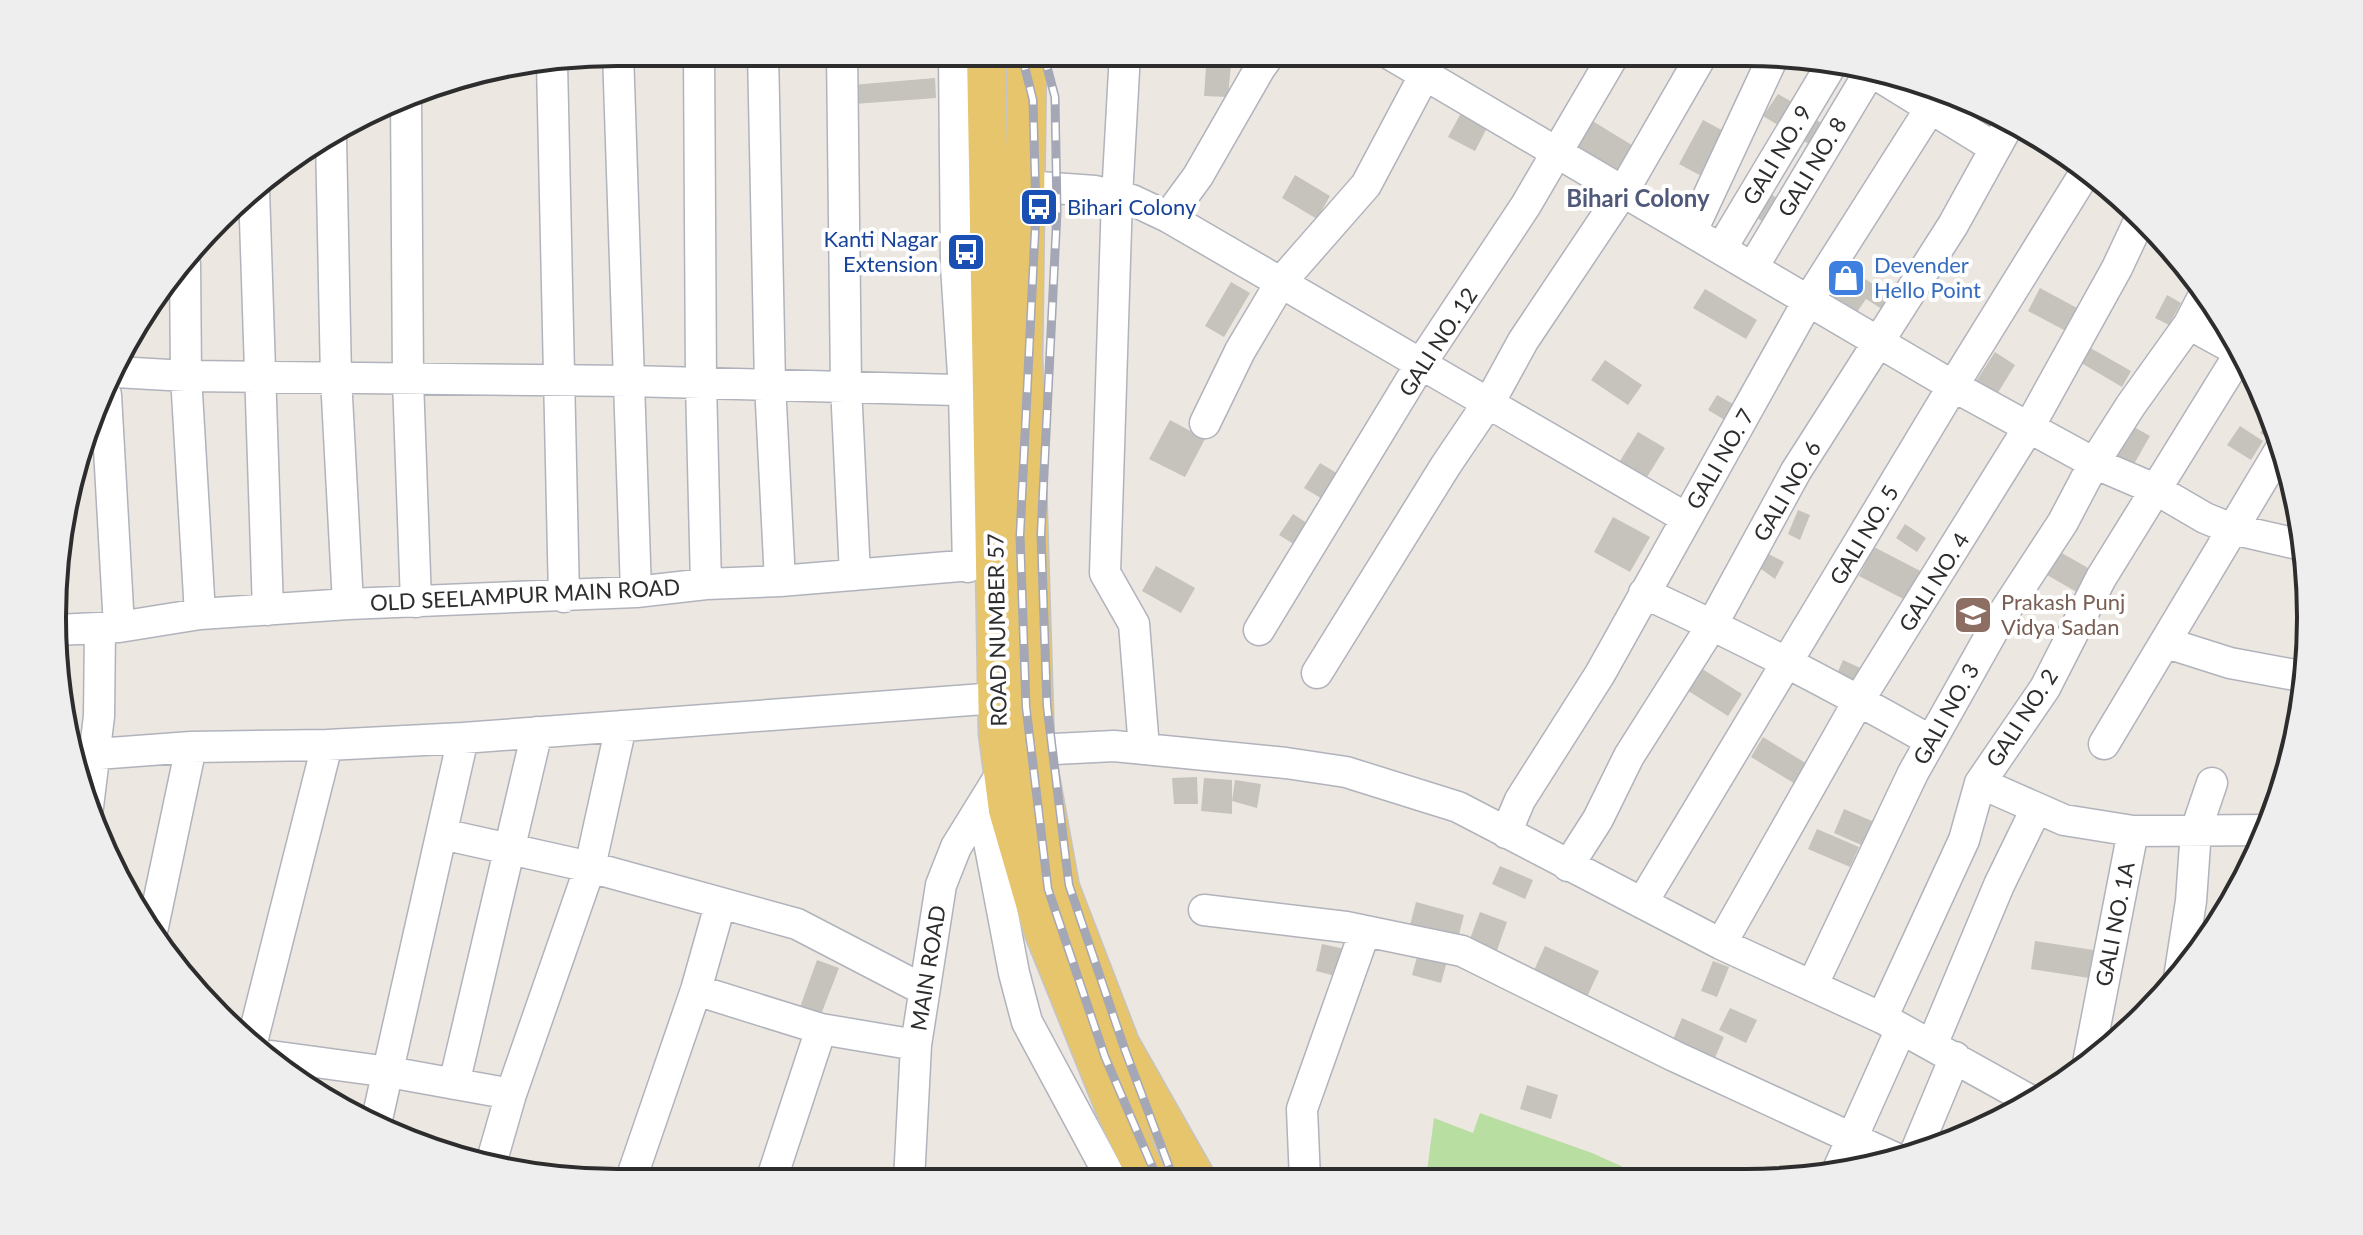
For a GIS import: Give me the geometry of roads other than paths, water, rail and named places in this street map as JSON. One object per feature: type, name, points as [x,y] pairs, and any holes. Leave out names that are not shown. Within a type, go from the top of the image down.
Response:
[{"type":"main road","name":"ROAD NUMBER 57","points":[[986,66],[979,391],[982,565],[1008,810],[1042,927],[1114,1106],[1144,1169]]},
{"type":"main road","name":"ROAD NUMBER 57","points":[[1027,66],[1023,357],[1035,750],[1060,888],[1120,1044],[1191,1169]]},
{"type":"street","points":[[619,66],[636,592]]},
{"type":"street","points":[[699,66],[706,584]]},
{"type":"street","points":[[763,66],[770,384],[780,581]]},
{"type":"street","points":[[842,66],[846,386],[855,575]]},
{"type":"street","points":[[124,372],[408,380],[770,384],[979,391],[956,266],[954,66]]},
{"type":"street","points":[[1124,66],[1105,573],[1134,624],[1144,748]]},
{"type":"street","points":[[1168,217],[1198,176],[1263,66]]},
{"type":"street","points":[[1411,66],[1953,386],[2094,463],[2157,490],[2205,518],[2232,529],[2291,543]]},
{"type":"street","name":"GALI NO. 12","points":[[1259,630],[1420,365],[1474,286],[1558,151],[1607,66]]},
{"type":"street","points":[[1317,673],[1530,331],[1624,190],[1696,66]]},
{"type":"street","points":[[1692,231],[1769,67]]},
{"type":"street","points":[[552,70],[564,597]]},
{"type":"street","name":"GALI NO. 9","points":[[1721,249],[1827,73]]},
{"type":"street","points":[[1205,423],[1240,351],[1281,282],[1366,185],[1425,74]]},
{"type":"street","name":"GALI NO. 8","points":[[1753,267],[1864,79]]},
{"type":"street","name":"GALI NO. 7","points":[[1506,833],[1520,800],[1600,674],[1808,301],[1936,100]]},
{"type":"street","points":[[1938,101],[1995,148]]},
{"type":"street","points":[[406,108],[408,380],[416,602]]},
{"type":"street","name":"GALI NO. 6","points":[[1568,866],[1598,819],[1629,756],[1712,625],[1796,471],[1953,225],[2005,131]]},
{"type":"street","points":[[331,147],[336,378],[348,604]]},
{"type":"street","name":"GALI NO. 5","points":[[1642,903],[2081,180]]},
{"type":"street","points":[[1025,186],[1095,191],[1132,200],[1168,217],[1686,518]]},
{"type":"street","points":[[254,203],[268,610]]},
{"type":"street","name":"GALI NO. 4","points":[[1721,944],[1859,700],[2029,427],[2136,229]]},
{"type":"street","points":[[185,276],[186,376],[200,614]]},
{"type":"street","name":"GALI NO. 3","points":[[1812,986],[1913,773],[1999,620],[2063,522],[2094,463],[2189,324],[2199,304]]},
{"type":"street","points":[[2189,324],[2223,342]]},
{"type":"street","name":"GALI NO. 2","points":[[1842,1160],[1891,1024],[1964,840],[1980,783],[2045,688],[2101,578],[2235,365]]},
{"type":"street","points":[[84,754],[100,694],[107,635],[106,411]]},
{"type":"street","points":[[2104,744],[2274,460]]},
{"type":"street","name":"OLD SEELAMPUR MAIN ROAD","points":[[66,631],[107,635],[200,614],[348,604],[564,597],[982,565]]},
{"type":"street","points":[[1644,593],[1859,700],[1931,741]]},
{"type":"street","points":[[2167,643],[2230,663],[2294,675]]},
{"type":"street","points":[[84,756],[191,747],[327,745],[463,738],[997,698]]},
{"type":"street","points":[[494,1154],[510,1097],[590,867],[621,726]]},
{"type":"street","points":[[454,1084],[537,732]]},
{"type":"street","points":[[378,1114],[463,738]]},
{"type":"street","points":[[254,1032],[327,745]]},
{"type":"street","points":[[1035,750],[1114,746],[1286,763],[1346,772],[1458,807],[1721,944],[1944,1051],[2021,1095]]},
{"type":"street","points":[[155,917],[191,747]]},
{"type":"street","name":"MAIN ROAD","points":[[910,1169],[916,1045],[941,885],[956,847],[1003,771]]},
{"type":"street","points":[[1980,783],[2064,820],[2133,831],[2255,830]]},
{"type":"street","points":[[2183,953],[2191,901],[2196,830],[2212,783]]},
{"type":"street","points":[[982,805],[1014,973],[1027,1022],[1106,1169]]},
{"type":"street","points":[[1918,1141],[1987,912],[2036,809]]},
{"type":"street","name":"GALI NO. 1A","points":[[2091,1047],[2133,831]]},
{"type":"street","points":[[442,834],[590,867],[797,924],[924,990]]},
{"type":"street","points":[[634,1169],[696,990],[720,905]]},
{"type":"street","points":[[1204,910],[1365,931],[1462,951],[1674,1056],[1881,1152]]},
{"type":"street","points":[[1305,1169],[1302,1109],[1365,931]]},
{"type":"street","points":[[696,990],[821,1029],[916,1045]]},
{"type":"street","points":[[775,1169],[821,1029]]},
{"type":"street","points":[[311,1072],[389,1072],[511,1094],[510,1097]]},
{"type":"street","points":[[1081,1125],[1114,1106]]},
{"type":"railway","points":[[1024,66],[1033,100],[1036,212],[1020,535],[1026,707],[1048,889],[1105,1057],[1153,1169]]},
{"type":"railway","points":[[1047,66],[1055,97],[1057,212],[1041,534],[1047,706],[1069,885],[1125,1050],[1170,1169]]},
{"type":"place","name":"Bihari Colony","points":[[1039,207]]},
{"type":"place","name":"Kanti Nagar Extension","points":[[966,252]]},
{"type":"place","name":"Devender Hello Point","points":[[1846,278]]},
{"type":"place","name":"Prakash Punj Vidya Sadan","points":[[1973,615]]},
{"type":"district","name":"Bihari Colony","points":[[1638,199]]}]
